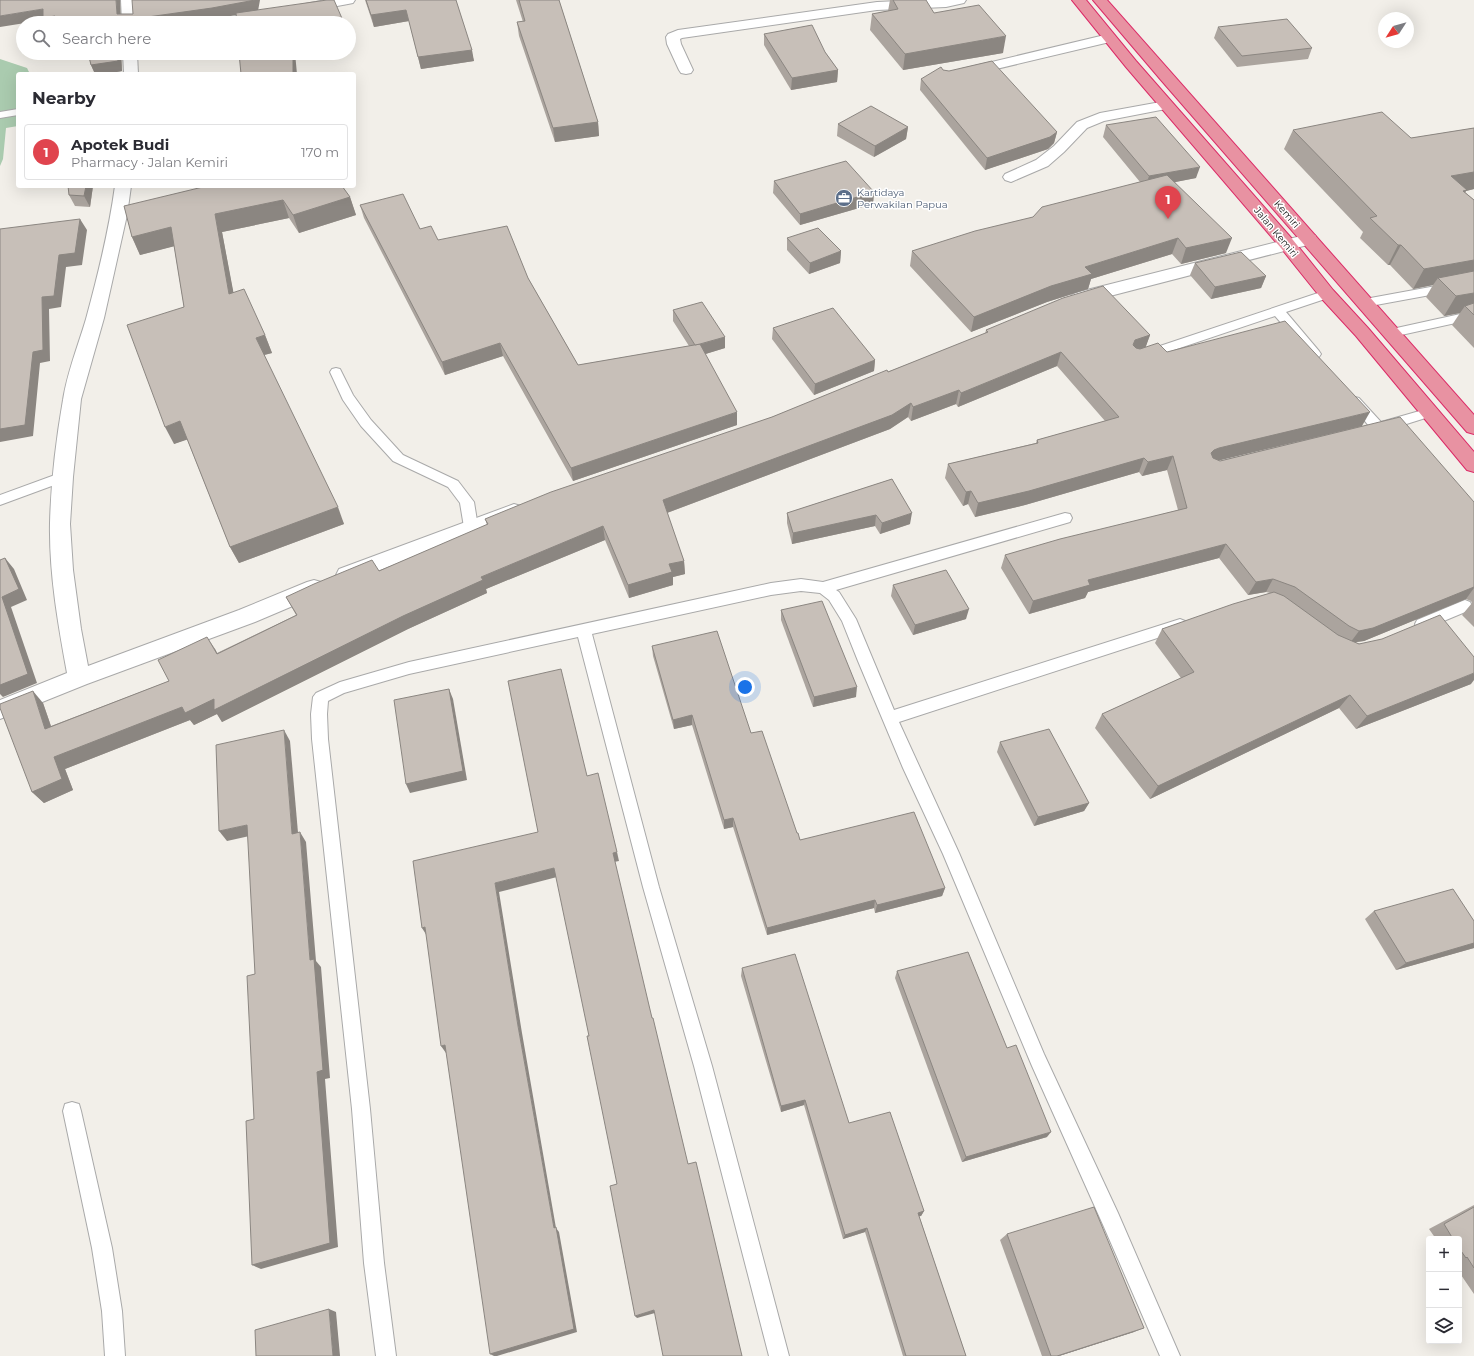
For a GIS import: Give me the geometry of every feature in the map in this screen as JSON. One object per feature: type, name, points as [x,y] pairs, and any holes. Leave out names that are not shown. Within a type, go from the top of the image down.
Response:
[{"type":"highway","name":"Jalan Kemiri","points":[[1079,0],[1166,105],[1287,244],[1327,294],[1362,332],[1474,464]]},
{"type":"highway","name":"Kemiri","points":[[1100,0],[1474,427]]},
{"type":"street","points":[[128,0],[129,16]]},
{"type":"street","points":[[294,10],[348,0]]},
{"type":"street","points":[[686,70],[674,44],[673,37],[678,34],[877,6],[946,3],[960,0]]},
{"type":"street","points":[[258,16],[279,12]]},
{"type":"street","points":[[955,75],[1110,38]]},
{"type":"street","points":[[130,60],[131,72]]},
{"type":"street","points":[[1011,178],[1042,163],[1059,149],[1082,125],[1100,117],[1166,105]]},
{"type":"street","points":[[79,678],[70,629],[63,570],[60,524],[63,477],[72,399],[84,351],[97,312],[119,215],[123,188]]},
{"type":"street","points":[[1060,305],[1082,297],[1142,281],[1309,239]]},
{"type":"street","points":[[0,710],[79,678],[219,627],[336,579],[527,506]]},
{"type":"lane","points":[[0,115],[16,112]]},
{"type":"lane","points":[[1365,303],[1474,283]]},
{"type":"lane","points":[[1135,358],[1327,294]]},
{"type":"lane","points":[[1278,311],[1323,363]]},
{"type":"lane","points":[[1392,334],[1474,315]]},
{"type":"lane","points":[[336,372],[347,397],[362,418],[398,458],[453,484],[467,502],[471,527]]},
{"type":"lane","points":[[1348,393],[1378,428]]},
{"type":"lane","points":[[1363,431],[1378,428],[1430,412]]},
{"type":"lane","points":[[0,500],[63,477]]},
{"type":"lane","points":[[386,1356],[374,1263],[361,1109],[320,739],[319,714],[321,697],[340,688],[408,668],[584,631],[654,613],[771,589],[801,585],[823,588],[1064,518]]},
{"type":"lane","points":[[823,588],[834,596],[849,619],[865,661],[912,768],[952,853],[1038,1060],[1111,1220],[1170,1356]]},
{"type":"lane","points":[[1409,630],[1465,606]]},
{"type":"lane","points":[[890,718],[1191,621]]},
{"type":"lane","points":[[584,631],[651,887],[703,1066],[778,1356]]},
{"type":"lane","points":[[72,1111],[102,1248],[112,1311],[114,1356]]},
{"type":"green space","points":[[0,59],[27,68],[29,72],[16,72],[16,126],[6,128],[3,159],[0,166]]},
{"type":"building","points":[[0,0],[116,0],[117,14],[133,14],[132,0],[255,0],[155,16],[43,16],[43,9],[0,16]]},
{"type":"building","points":[[334,0],[341,16],[236,16],[236,13]]},
{"type":"building","points":[[366,0],[456,0],[472,50],[418,57],[406,10],[371,15]]},
{"type":"building","points":[[519,0],[559,0],[598,122],[553,128],[517,22],[525,21]]},
{"type":"building","points":[[893,0],[926,0],[934,13],[979,5],[1006,36],[905,54],[872,14],[898,9]]},
{"type":"building","points":[[1287,19],[1312,48],[1242,56],[1218,27]]},
{"type":"building","points":[[812,25],[825,52],[838,70],[792,78],[764,34]]},
{"type":"building","points":[[90,60],[118,60],[118,61],[91,65]]},
{"type":"building","points":[[240,60],[293,60],[293,72],[241,72]]},
{"type":"building","points":[[992,61],[1057,132],[1050,137],[987,158],[921,79],[941,67],[943,70],[949,71]]},
{"type":"building","points":[[871,106],[908,127],[875,146],[838,124]]},
{"type":"building","points":[[1382,112],[1411,138],[1474,128],[1474,172],[1451,176],[1467,190],[1463,191],[1474,200],[1474,260],[1424,269],[1401,245],[1398,245],[1370,218],[1377,216],[1293,130]]},
{"type":"building","points":[[1156,117],[1200,167],[1149,176],[1106,125]]},
{"type":"building","points":[[846,161],[874,192],[800,214],[774,181]]},
{"type":"building","points":[[1167,175],[1232,238],[1186,248],[1178,238],[1085,267],[1092,274],[1051,286],[974,317],[912,251],[975,231],[1033,217],[1042,207]]},
{"type":"building","points":[[68,188],[86,188],[84,196],[69,195]]},
{"type":"building","points":[[199,188],[343,188],[350,197],[293,215],[283,200],[215,214],[229,294],[244,289],[265,335],[256,338],[338,507],[230,547],[180,421],[165,427],[127,325],[184,307],[171,227],[132,237],[124,206]]},
{"type":"building","points":[[403,194],[420,229],[431,226],[438,240],[507,226],[528,278],[578,365],[700,344],[737,412],[571,468],[500,343],[442,362],[360,205]]},
{"type":"building","points":[[80,219],[75,253],[59,255],[54,296],[42,297],[43,350],[33,352],[25,425],[0,429],[0,229]]},
{"type":"building","points":[[818,228],[841,251],[810,263],[787,238]]},
{"type":"building","points":[[1241,252],[1266,276],[1215,287],[1195,263]]},
{"type":"building","points":[[1474,271],[1474,293],[1456,296],[1438,278]]},
{"type":"building","points":[[1103,286],[1150,335],[1135,340],[1133,345],[1140,349],[1158,343],[1167,352],[1285,321],[1370,412],[1219,448],[1211,453],[1213,458],[1220,461],[1400,417],[1474,502],[1474,587],[1373,628],[1359,631],[1349,626],[1295,587],[1273,579],[1256,582],[1226,544],[1088,580],[1090,585],[1033,601],[1005,555],[1060,539],[1187,508],[1173,456],[1148,462],[1144,458],[1029,491],[978,503],[971,491],[966,492],[948,464],[1038,443],[1037,440],[1119,417],[1061,352],[961,393],[959,390],[913,407],[911,403],[892,415],[663,500],[684,561],[669,564],[672,572],[628,585],[603,526],[481,577],[483,580],[403,616],[214,710],[214,699],[185,713],[182,707],[54,757],[62,779],[32,792],[0,708],[0,704],[33,691],[45,729],[169,681],[158,660],[207,637],[217,654],[297,615],[286,597],[314,584],[372,560],[379,571],[488,524],[485,519],[551,492],[772,417],[887,370],[888,372],[988,332],[986,330],[1063,298]]},
{"type":"building","points":[[702,302],[725,337],[695,345],[673,310]]},
{"type":"building","points":[[1474,303],[1474,315],[1465,306]]},
{"type":"building","points":[[833,308],[875,360],[815,384],[773,328]]},
{"type":"building","points":[[892,479],[912,513],[882,523],[876,515],[793,533],[787,513]]},
{"type":"building","points":[[5,558],[19,589],[2,597],[28,674],[0,685],[0,560]]},
{"type":"building","points":[[946,570],[969,609],[915,625],[893,585]]},
{"type":"building","points":[[1274,592],[1284,596],[1338,635],[1359,644],[1382,639],[1440,615],[1474,657],[1474,673],[1367,716],[1350,695],[1158,786],[1102,714],[1194,672],[1162,629],[1233,604]]},
{"type":"building","points":[[822,601],[857,687],[814,697],[781,610]]},
{"type":"building","points":[[717,631],[751,733],[762,731],[800,840],[914,812],[945,888],[877,905],[875,900],[767,928],[733,818],[724,820],[692,715],[673,720],[652,646]]},
{"type":"building","points":[[561,669],[587,776],[598,773],[617,852],[613,853],[688,1164],[696,1162],[742,1356],[663,1356],[654,1310],[635,1316],[610,1186],[617,1184],[587,1036],[589,1036],[554,868],[495,883],[518,1026],[554,1228],[556,1227],[574,1329],[490,1354],[445,1045],[441,1046],[425,927],[422,928],[413,861],[538,832],[508,681]]},
{"type":"building","points":[[449,689],[463,771],[406,784],[394,700]]},
{"type":"building","points":[[1049,729],[1089,803],[1038,817],[1000,742]]},
{"type":"building","points":[[284,730],[292,834],[300,832],[310,960],[314,959],[323,1070],[317,1072],[330,1243],[252,1265],[246,1121],[254,1119],[247,976],[255,974],[247,825],[219,831],[216,745]]},
{"type":"building","points":[[1453,889],[1474,921],[1474,943],[1406,963],[1374,911]]},
{"type":"building","points":[[968,952],[1007,1048],[1016,1045],[1051,1132],[966,1157],[897,971]]},
{"type":"building","points":[[795,954],[849,1123],[890,1112],[924,1211],[918,1213],[966,1356],[906,1356],[867,1228],[845,1235],[805,1100],[781,1106],[742,968]]},
{"type":"building","points":[[1094,1207],[1144,1328],[1057,1356],[1051,1356],[1007,1234]]},
{"type":"building","points":[[1474,1207],[1474,1268],[1462,1252],[1462,1236],[1451,1236],[1444,1224]]},
{"type":"building","points":[[329,1309],[333,1356],[256,1356],[255,1330]]},
{"type":"place","name":"Kartidaya Perwakilan Papua","points":[[844,198]]},
{"type":"place","name":"Apotek Budi","points":[[1168,219]]}]
